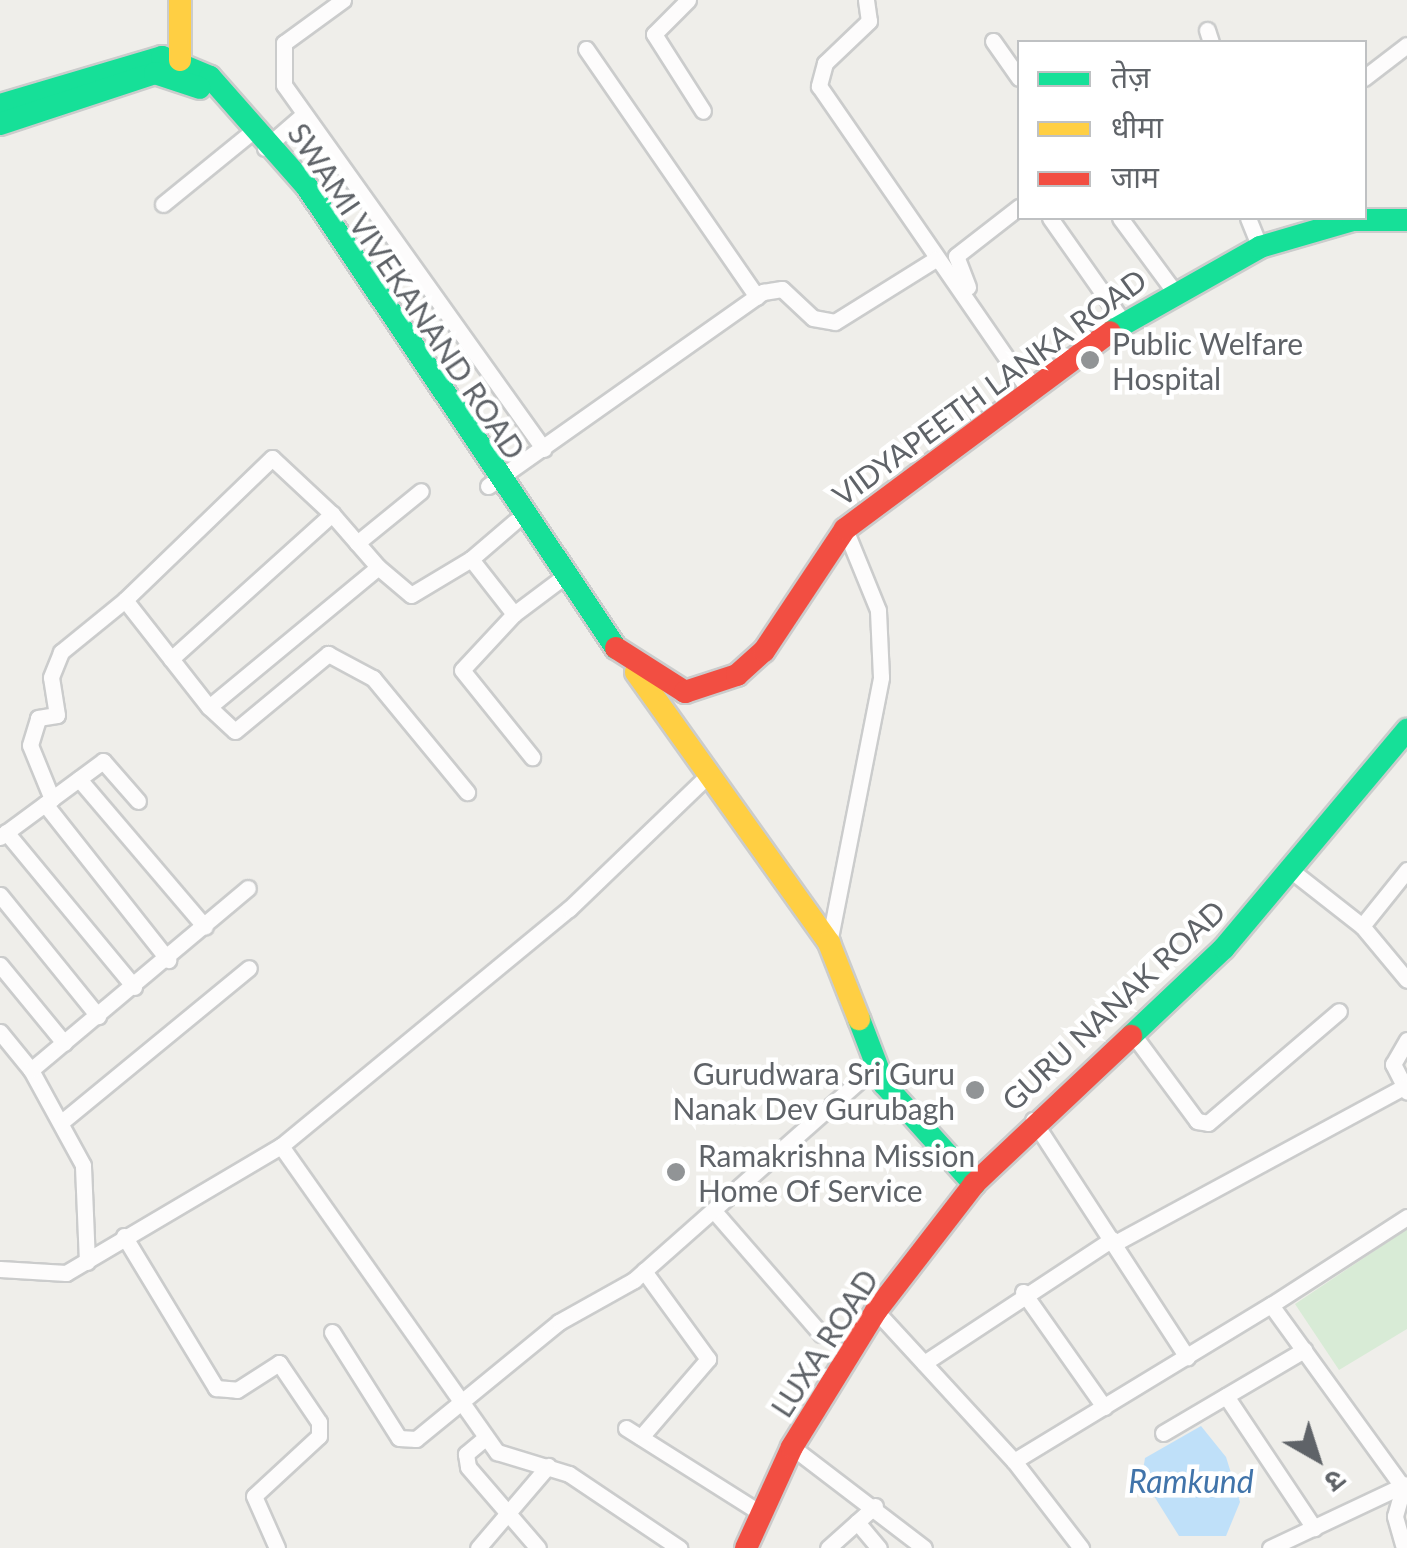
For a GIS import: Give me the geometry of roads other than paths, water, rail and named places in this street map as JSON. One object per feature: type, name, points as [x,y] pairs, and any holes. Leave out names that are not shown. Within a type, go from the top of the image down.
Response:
[{"type":"street","points":[[0,104],[138,61],[180,60],[180,0]]},
{"type":"street","points":[[343,0],[292,32],[278,57],[304,115],[544,449]]},
{"type":"street","points":[[688,0],[654,34],[703,111]]},
{"type":"street","points":[[873,4],[861,36],[825,63],[819,86],[936,258],[1031,387]]},
{"type":"street","points":[[993,41],[1017,74]]},
{"type":"street","points":[[1367,76],[1407,45]]},
{"type":"street","points":[[586,49],[756,297]]},
{"type":"street","name":"SWAMI VIVEKANAND ROAD","points":[[180,60],[210,78],[260,143],[494,482],[829,943],[875,1067],[900,1108],[974,1184]]},
{"type":"street","name":"SWAMI VIVEKANAND ROAD","points":[[0,124],[155,73],[201,88],[260,143]]},
{"type":"street","points":[[163,204],[304,115]]},
{"type":"street","points":[[1017,208],[956,256],[959,275],[1031,387]]},
{"type":"street","points":[[1051,220],[1122,322]]},
{"type":"street","points":[[1121,220],[1173,290]]},
{"type":"street","points":[[1249,220],[1260,247]]},
{"type":"street","name":"VIDYAPEETH LANKA ROAD","points":[[628,664],[684,692],[737,675],[844,529],[1122,322],[1173,290],[1260,247],[1353,220],[1407,220]]},
{"type":"street","points":[[494,482],[756,297],[782,289],[814,318],[835,322],[936,258]]},
{"type":"street","points":[[168,960],[49,802],[30,745],[38,718],[57,715],[51,677],[61,652],[126,600],[272,458],[411,595],[471,559],[514,522]]},
{"type":"street","name":"SWAMI VIVEKANAND ROAD","points":[[494,482],[514,522],[558,582],[603,629]]},
{"type":"street","points":[[357,543],[421,491]]},
{"type":"street","points":[[171,660],[332,514]]},
{"type":"street","points":[[829,943],[881,676],[878,610],[844,529]]},
{"type":"street","points":[[471,559],[514,614]]},
{"type":"street","points":[[209,707],[378,566]]},
{"type":"street","points":[[532,757],[462,670],[514,614],[558,582]]},
{"type":"street","points":[[126,600],[209,707],[235,731],[328,654],[373,678],[467,792]]},
{"type":"street","name":"GURU NANAK ROAD","points":[[974,1184],[1033,1120],[1224,948],[1407,730]]},
{"type":"street","points":[[134,986],[3,834],[103,762],[138,801]]},
{"type":"street","points":[[1,1270],[46,1277],[87,1262],[124,1236],[281,1146],[568,909],[706,778]]},
{"type":"street","points":[[79,779],[205,927]]},
{"type":"street","points":[[1288,868],[1362,926],[1407,980]]},
{"type":"street","points":[[1362,926],[1407,870]]},
{"type":"street","points":[[31,1070],[168,960],[248,888]]},
{"type":"street","points":[[0,894],[98,1016]]},
{"type":"street","points":[[0,965],[64,1043]]},
{"type":"street","points":[[64,1120],[249,968]]},
{"type":"street","points":[[1132,1033],[1197,1121],[1208,1123],[1340,1011]]},
{"type":"street","points":[[0,1032],[64,1120],[88,1190],[87,1262]]},
{"type":"street","points":[[924,1363],[1023,1292],[1113,1241],[1405,1090],[1393,1064],[1407,1040]]},
{"type":"street","points":[[332,1332],[399,1438],[416,1439],[457,1401],[644,1271],[875,1067]]},
{"type":"street","points":[[1033,1120],[1188,1357]]},
{"type":"street","points":[[281,1146],[485,1438],[506,1459],[548,1466],[679,1548]]},
{"type":"street","name":"LUXA ROAD","points":[[746,1548],[792,1447],[876,1310],[974,1184]]},
{"type":"street","points":[[714,1212],[821,1334]]},
{"type":"street","points":[[1014,1461],[1188,1357],[1407,1217]]},
{"type":"street","points":[[124,1236],[216,1388],[237,1390],[279,1364],[319,1422],[319,1436],[254,1496],[278,1548]]},
{"type":"street","points":[[644,1271],[708,1359],[634,1432],[762,1514]]},
{"type":"street","points":[[1023,1292],[1104,1407]]},
{"type":"street","points":[[1271,1304],[1404,1484],[1397,1546]]},
{"type":"street","points":[[876,1310],[1014,1461],[1081,1548]]},
{"type":"street","points":[[1164,1434],[1304,1350]]},
{"type":"street","points":[[1226,1396],[1314,1528]]},
{"type":"street","points":[[485,1438],[466,1461],[538,1548]]},
{"type":"street","points":[[792,1447],[875,1506],[924,1548]]},
{"type":"street","points":[[478,1548],[548,1466]]},
{"type":"street","points":[[1270,1548],[1404,1484]]},
{"type":"street","points":[[837,1545],[875,1506]]},
{"type":"street","points":[[857,1522],[880,1548]]},
{"type":"water","name":"Ramkund","points":[[1201,1426],[1226,1457],[1240,1502],[1226,1536],[1179,1536],[1142,1477],[1145,1458]]},
{"type":"place","name":"Public Welfare Hospital","points":[[1090,360]]},
{"type":"place","name":"Gurudwara Sri Guru Nanak Dev Gurubagh","points":[[975,1090]]},
{"type":"place","name":"Ramakrishna Mission Home Of Service","points":[[676,1172]]}]
